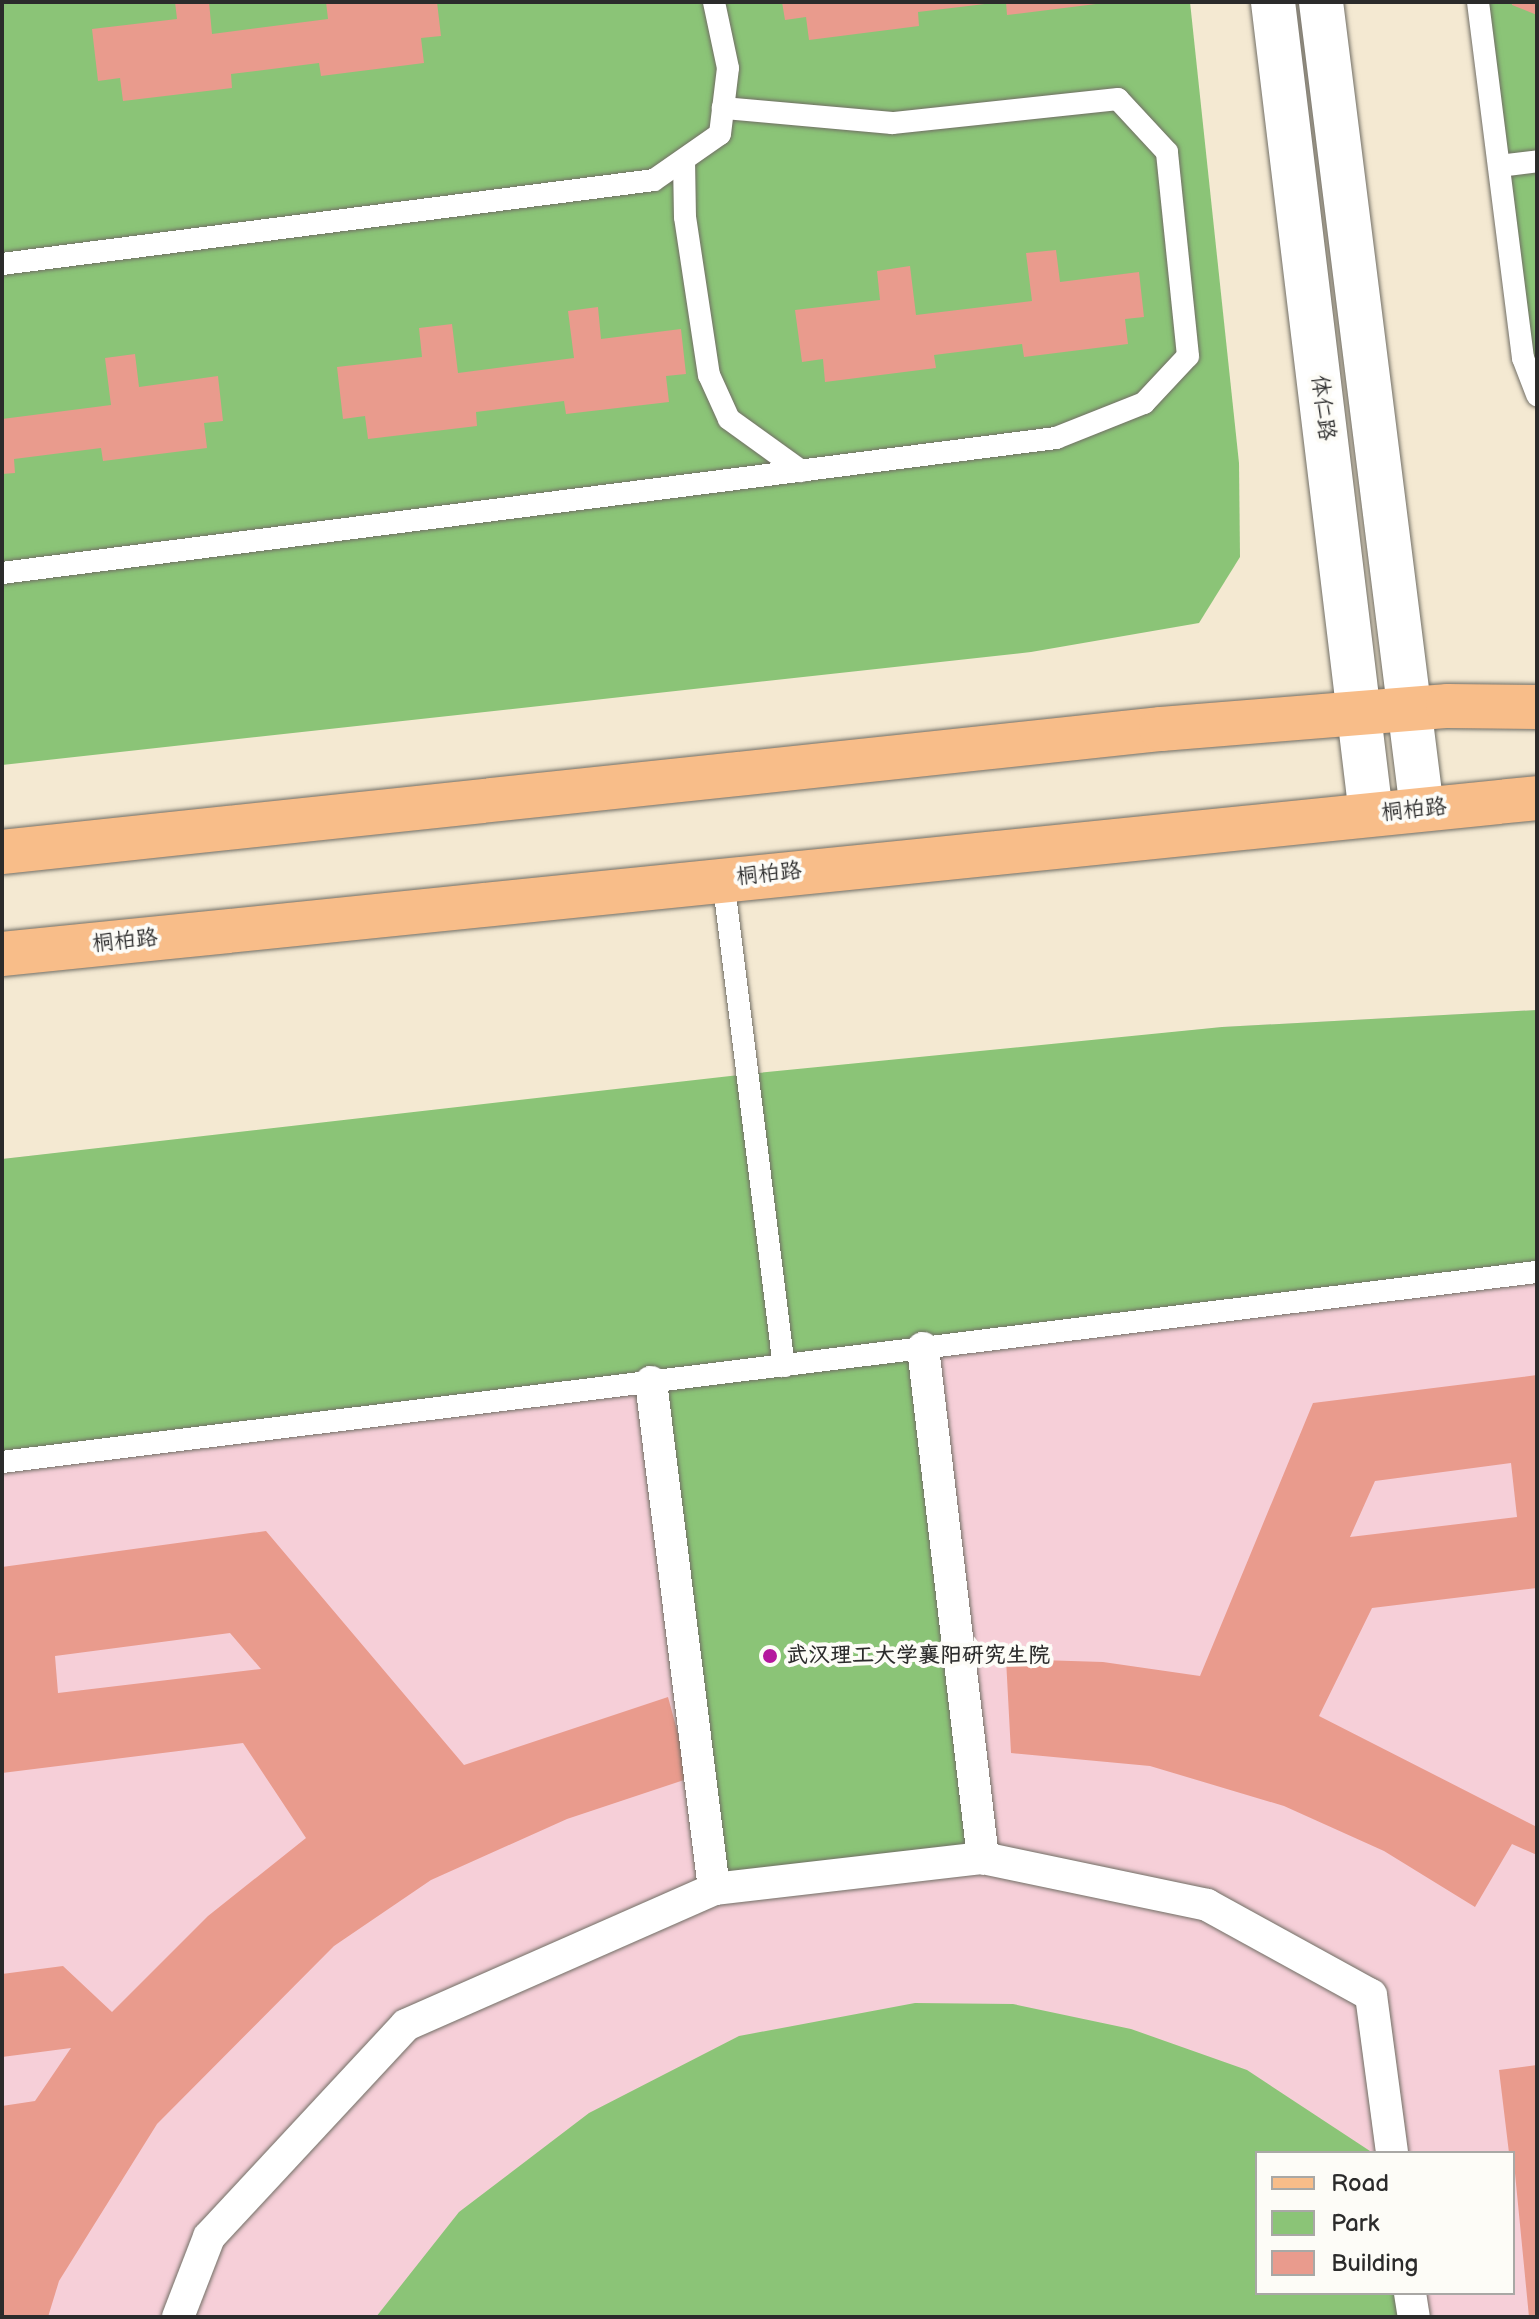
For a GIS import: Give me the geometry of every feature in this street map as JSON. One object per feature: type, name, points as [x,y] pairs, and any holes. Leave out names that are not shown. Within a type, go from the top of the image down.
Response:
[{"type":"main road","points":[[2,852],[1161,729],[1406,709],[1537,707]]},
{"type":"main road","name":"桐柏路","points":[[2,954],[723,878],[1537,798]]},
{"type":"street","name":"体仁路","points":[[1273,2],[1371,814]]},
{"type":"street","points":[[1321,2],[1406,709],[1422,809]]},
{"type":"street","points":[[923,1348],[983,1858]]},
{"type":"street","points":[[651,1382],[714,1889]]},
{"type":"street","points":[[178,2317],[209,2237],[406,2025],[714,1889],[983,1858],[1207,1905],[1371,1995],[1392,2151]]},
{"type":"street","points":[[1410,2295],[1414,2317]]},
{"type":"lane","points":[[2,264],[654,180],[720,134],[728,68],[714,2]]},
{"type":"lane","points":[[1478,2],[1523,358],[1537,395]]},
{"type":"lane","points":[[2,573],[1056,438],[1144,403],[1188,356],[1167,152],[1118,99],[892,123],[723,108]]},
{"type":"lane","points":[[684,160],[685,217],[709,375],[729,419],[801,471]]},
{"type":"lane","points":[[1499,166],[1537,161]]},
{"type":"lane","points":[[723,878],[784,1366]]},
{"type":"lane","points":[[2,1462],[1537,1272]]},
{"type":"shaded area","name":"武汉理工大学襄阳研究生院","points":[[1537,1010],[1537,2317],[2,2317],[2,1159],[1222,1027]]},
{"type":"green space","points":[[2,2],[1190,2],[1239,463],[1240,557],[1199,623],[1031,652],[2,765]]},
{"type":"green space","points":[[1478,2],[1537,2],[1537,395]]},
{"type":"green space","points":[[1537,1010],[1537,1272],[923,1348],[983,1858],[714,1889],[651,1382],[2,1462],[2,1159],[748,1074],[1222,1027]]},
{"type":"green space","points":[[915,2003],[1013,2004],[1131,2029],[1247,2070],[1370,2151],[1255,2151],[1255,2295],[1410,2295],[1414,2317],[376,2317],[459,2212],[589,2113],[739,2036]]},
{"type":"building","points":[[175,2],[209,2],[212,34],[328,19],[326,2],[437,2],[441,36],[421,38],[424,63],[321,76],[319,63],[231,74],[232,88],[123,101],[120,78],[98,81],[92,29],[177,19]]},
{"type":"building","points":[[782,2],[985,4],[918,12],[919,26],[809,40],[806,17],[785,20]]},
{"type":"building","points":[[1006,2],[1095,2],[1096,4],[1007,15]]},
{"type":"building","points":[[1512,2],[1537,2],[1537,15],[1512,5]]},
{"type":"building","points":[[1056,250],[1060,282],[1139,272],[1144,317],[1125,319],[1128,344],[1024,357],[1022,344],[934,355],[936,368],[825,382],[823,359],[802,362],[795,310],[880,300],[877,271],[910,266],[916,315],[1032,301],[1026,253]]},
{"type":"building","points":[[598,307],[601,339],[681,329],[686,374],[666,376],[669,402],[566,414],[564,401],[476,412],[477,426],[368,439],[365,416],[343,419],[337,367],[422,357],[419,328],[452,324],[458,373],[574,358],[568,311]]},
{"type":"building","points":[[135,354],[139,387],[218,376],[223,421],[204,423],[207,448],[103,461],[101,448],[14,459],[15,473],[2,474],[2,419],[111,405],[105,358]]},
{"type":"building","points":[[1537,1375],[1537,1588],[1372,1608],[1319,1716],[1537,1827],[1537,1855],[1512,1844],[1475,1907],[1384,1851],[1284,1806],[1150,1766],[1011,1753],[1006,1659],[1103,1662],[1200,1676],[1313,1403]],"holes":[[[1511,1463],[1517,1517],[1350,1537],[1375,1481]]]},
{"type":"building","points":[[266,1531],[464,1765],[668,1697],[690,1778],[567,1819],[431,1880],[334,1946],[157,2124],[59,2281],[48,2317],[2,2317],[2,2106],[35,2101],[71,2048],[2,2057],[2,1974],[63,1966],[112,2012],[208,1916],[306,1838],[243,1743],[2,1773],[2,1567]],"holes":[[[230,1633],[261,1669],[58,1693],[55,1656]]]},
{"type":"building","points":[[1537,2065],[1537,2317],[1529,2317],[1515,2151],[1509,2151],[1499,2070]]},
{"type":"place","name":"武汉理工大学襄阳研究生院","points":[[770,1656]]}]
